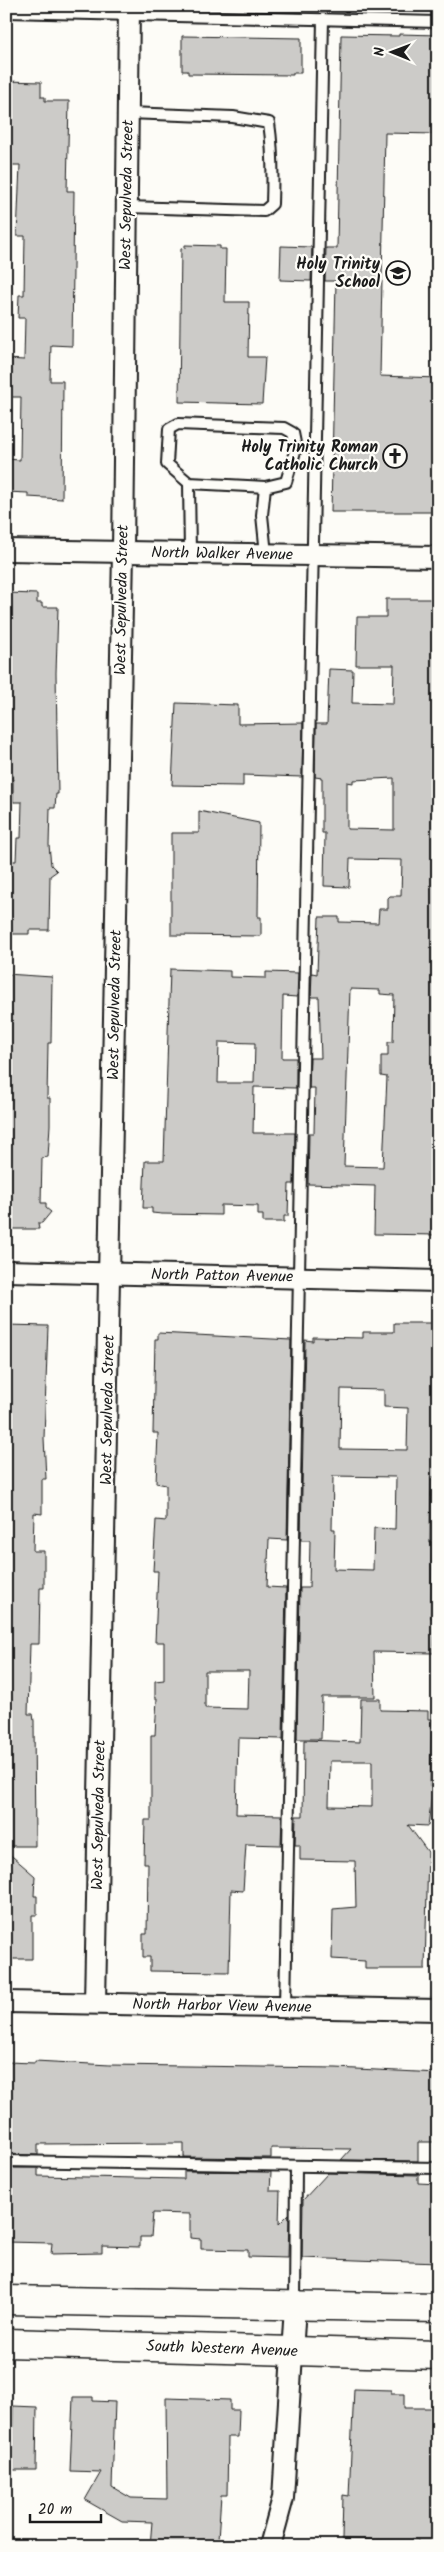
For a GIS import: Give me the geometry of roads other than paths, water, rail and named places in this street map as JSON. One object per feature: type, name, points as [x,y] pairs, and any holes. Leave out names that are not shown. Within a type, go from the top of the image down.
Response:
[{"type":"main road","points":[[6,2300],[438,2308]]},
{"type":"main road","name":"South Western Avenue","points":[[6,2343],[438,2355]]},
{"type":"street","name":"West Sepulveda Street","points":[[95,2003],[123,552],[129,10]]},
{"type":"street","name":"North Walker Avenue","points":[[6,550],[438,557]]},
{"type":"street","name":"North Patton Avenue","points":[[6,1271],[438,1281]]},
{"type":"street","name":"North Harbor View Avenue","points":[[6,2002],[438,2010]]},
{"type":"street","points":[[270,2546],[283,2498],[295,2306]]},
{"type":"lane","points":[[6,12],[129,10],[322,19],[438,22]]},
{"type":"lane","points":[[285,2007],[297,1278],[313,555],[322,19]]},
{"type":"lane","points":[[127,207],[264,211],[272,204],[273,179],[273,149],[269,123],[233,117],[128,113]]},
{"type":"lane","points":[[178,424],[284,428],[293,433],[296,448],[286,482],[265,487],[189,483],[167,464],[169,429],[178,424]]},
{"type":"lane","points":[[189,483],[190,553]]},
{"type":"lane","points":[[265,487],[262,515],[266,554]]},
{"type":"lane","points":[[6,2161],[438,2168]]},
{"type":"lane","points":[[295,2306],[296,2166]]},
{"type":"place","name":"Holy Trinity School","points":[[398,273]]},
{"type":"place","name":"Holy Trinity Roman Catholic Church","points":[[395,456]]}]
